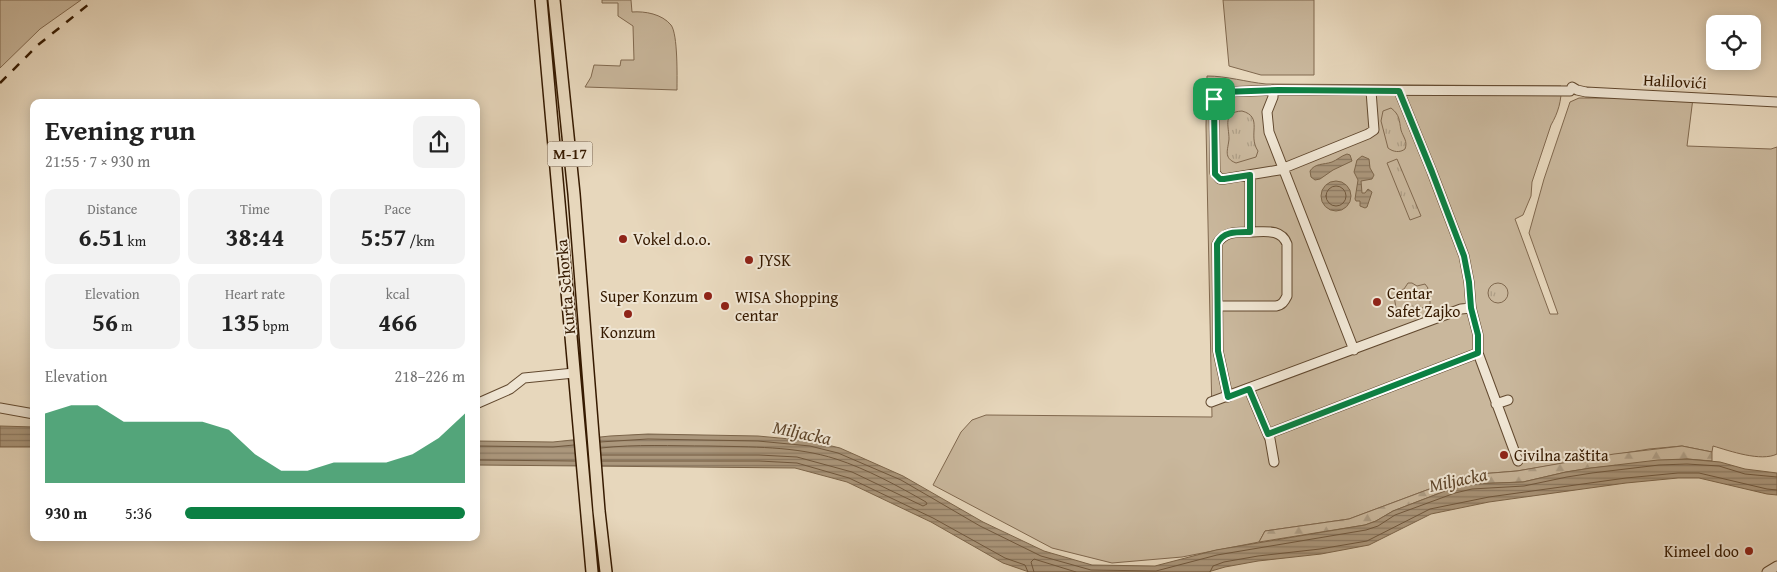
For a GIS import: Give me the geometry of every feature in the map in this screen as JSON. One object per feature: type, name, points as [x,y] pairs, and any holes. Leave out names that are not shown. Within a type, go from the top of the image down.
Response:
[{"type":"main road","name":"Kurta Schorka","points":[[541,0],[592,572]]},
{"type":"main road","name":"Kurta Schorka","points":[[554,0],[574,194],[606,572]]},
{"type":"main road","points":[[585,572],[590,555]]},
{"type":"street","name":"Halilovići","points":[[1250,175],[1220,179],[1215,174],[1214,99],[1223,92],[1273,90],[1571,89],[1586,92],[1777,102]]},
{"type":"street","points":[[1273,90],[1267,124],[1354,350]]},
{"type":"street","points":[[1250,232],[1250,175],[1283,169],[1374,130],[1370,91]]},
{"type":"street","points":[[1399,91],[1461,247],[1469,282],[1471,308],[1478,335],[1478,353],[1518,461]]},
{"type":"street","points":[[1218,306],[1280,306],[1284,302],[1287,296],[1287,244],[1284,238],[1275,232],[1227,234],[1217,244],[1218,351],[1228,397]]},
{"type":"street","points":[[1212,402],[1354,350],[1461,308],[1471,308]]},
{"type":"street","points":[[1268,434],[1478,353]]},
{"type":"street","points":[[480,402],[510,389],[524,378],[574,373]]},
{"type":"street","points":[[1249,389],[1268,434],[1274,462]]},
{"type":"street","points":[[1496,404],[1508,400]]},
{"type":"street","points":[[0,408],[30,413]]},
{"type":"street","points":[[1767,572],[1777,566]]},
{"type":"green space","points":[[0,0],[81,0],[40,29],[0,68]]},
{"type":"green space","points":[[602,0],[631,0],[632,12],[653,14],[663,18],[671,25],[676,46],[677,90],[585,87],[591,77],[594,65],[620,66],[621,60],[634,60],[633,26],[618,16],[618,3],[602,3]]},
{"type":"green space","points":[[1223,0],[1314,0],[1314,75],[1261,75],[1229,66]]},
{"type":"green space","name":"Centar Safet Zajko","points":[[1207,76],[1266,84],[1561,86],[1559,106],[1532,182],[1531,196],[1523,215],[1515,219],[1550,314],[1558,314],[1529,233],[1544,179],[1570,102],[1579,98],[1693,98],[1687,146],[1771,149],[1777,147],[1777,454],[1763,457],[1737,453],[1713,446],[1712,452],[1682,446],[1649,449],[1517,471],[1467,475],[1349,519],[1265,531],[1259,542],[1182,557],[1112,563],[1052,548],[933,485],[961,432],[972,420],[986,415],[1212,417],[1206,126]]},
{"type":"green space","points":[[1391,108],[1398,115],[1401,130],[1406,141],[1405,149],[1401,151],[1394,151],[1388,148],[1381,121],[1383,111]]},
{"type":"green space","points":[[1242,111],[1249,114],[1254,122],[1254,139],[1258,151],[1256,157],[1236,163],[1229,159],[1227,153],[1229,139],[1228,120],[1232,114]]},
{"type":"green space","points":[[1397,159],[1421,216],[1410,220],[1387,163]]},
{"type":"green space","points":[[1408,283],[1417,286],[1425,284],[1428,288],[1426,292],[1430,296],[1430,307],[1425,306],[1403,318],[1397,314],[1394,296],[1397,291],[1404,289]]},
{"type":"green space","points":[[1498,283],[1505,286],[1508,293],[1505,300],[1498,303],[1491,300],[1488,293],[1491,286]]},
{"type":"green space","points":[[1682,446],[1712,452],[1712,461],[1687,459],[1591,468],[1523,482],[1471,484],[1453,488],[1393,511],[1365,525],[1259,542],[1265,531],[1349,519],[1467,475],[1517,471],[1614,454]]},
{"type":"water","points":[[1347,154],[1350,155],[1352,161],[1320,179],[1315,180],[1311,177],[1310,171],[1314,167],[1332,162]]},
{"type":"water","points":[[1362,156],[1369,159],[1370,168],[1374,175],[1372,179],[1361,181],[1362,193],[1365,193],[1368,189],[1372,192],[1365,208],[1360,206],[1360,201],[1355,199],[1358,180],[1354,172],[1357,160]]},
{"type":"water","points":[[1336,181],[1342,182],[1350,190],[1350,202],[1342,210],[1336,211],[1330,210],[1322,202],[1321,196],[1322,190],[1330,182]]},
{"type":"water","points":[[0,426],[30,427],[30,447],[0,447]]},
{"type":"water","points":[[648,434],[758,436],[811,441],[840,448],[903,476],[983,522],[1044,551],[1092,565],[1155,566],[1216,550],[1365,525],[1393,511],[1453,488],[1471,484],[1523,482],[1566,472],[1658,460],[1687,459],[1720,462],[1745,469],[1777,473],[1777,495],[1699,478],[1626,483],[1489,502],[1431,514],[1369,545],[1321,554],[1258,561],[1208,572],[1029,572],[1003,563],[931,522],[847,482],[795,468],[480,465],[480,441],[553,442]]},
{"type":"railway","points":[[0,83],[38,45],[94,0]]},
{"type":"place","name":"Vokel d.o.o.","points":[[623,239]]},
{"type":"place","name":"JYSK","points":[[749,260]]},
{"type":"place","name":"Super Konzum","points":[[708,296]]},
{"type":"place","name":"Centar Safet Zajko","points":[[1377,302]]},
{"type":"place","name":"WISA Shopping centar","points":[[725,306]]},
{"type":"place","name":"Konzum","points":[[628,314]]},
{"type":"place","name":"Civilna zaštita","points":[[1504,455]]},
{"type":"place","name":"Kimeel doo","points":[[1749,551]]},
{"type":"route","points":[[1278,90],[1399,91],[1464,256],[1471,308],[1478,335],[1478,353],[1268,434],[1249,389],[1228,397],[1218,351],[1217,244],[1227,234],[1250,232],[1250,175],[1220,179],[1215,174],[1214,99],[1223,92],[1278,90]]},
{"type":"water label","name":"Miljacka","points":[[802,433]]},
{"type":"water label","name":"Miljacka","points":[[1458,480]]}]
